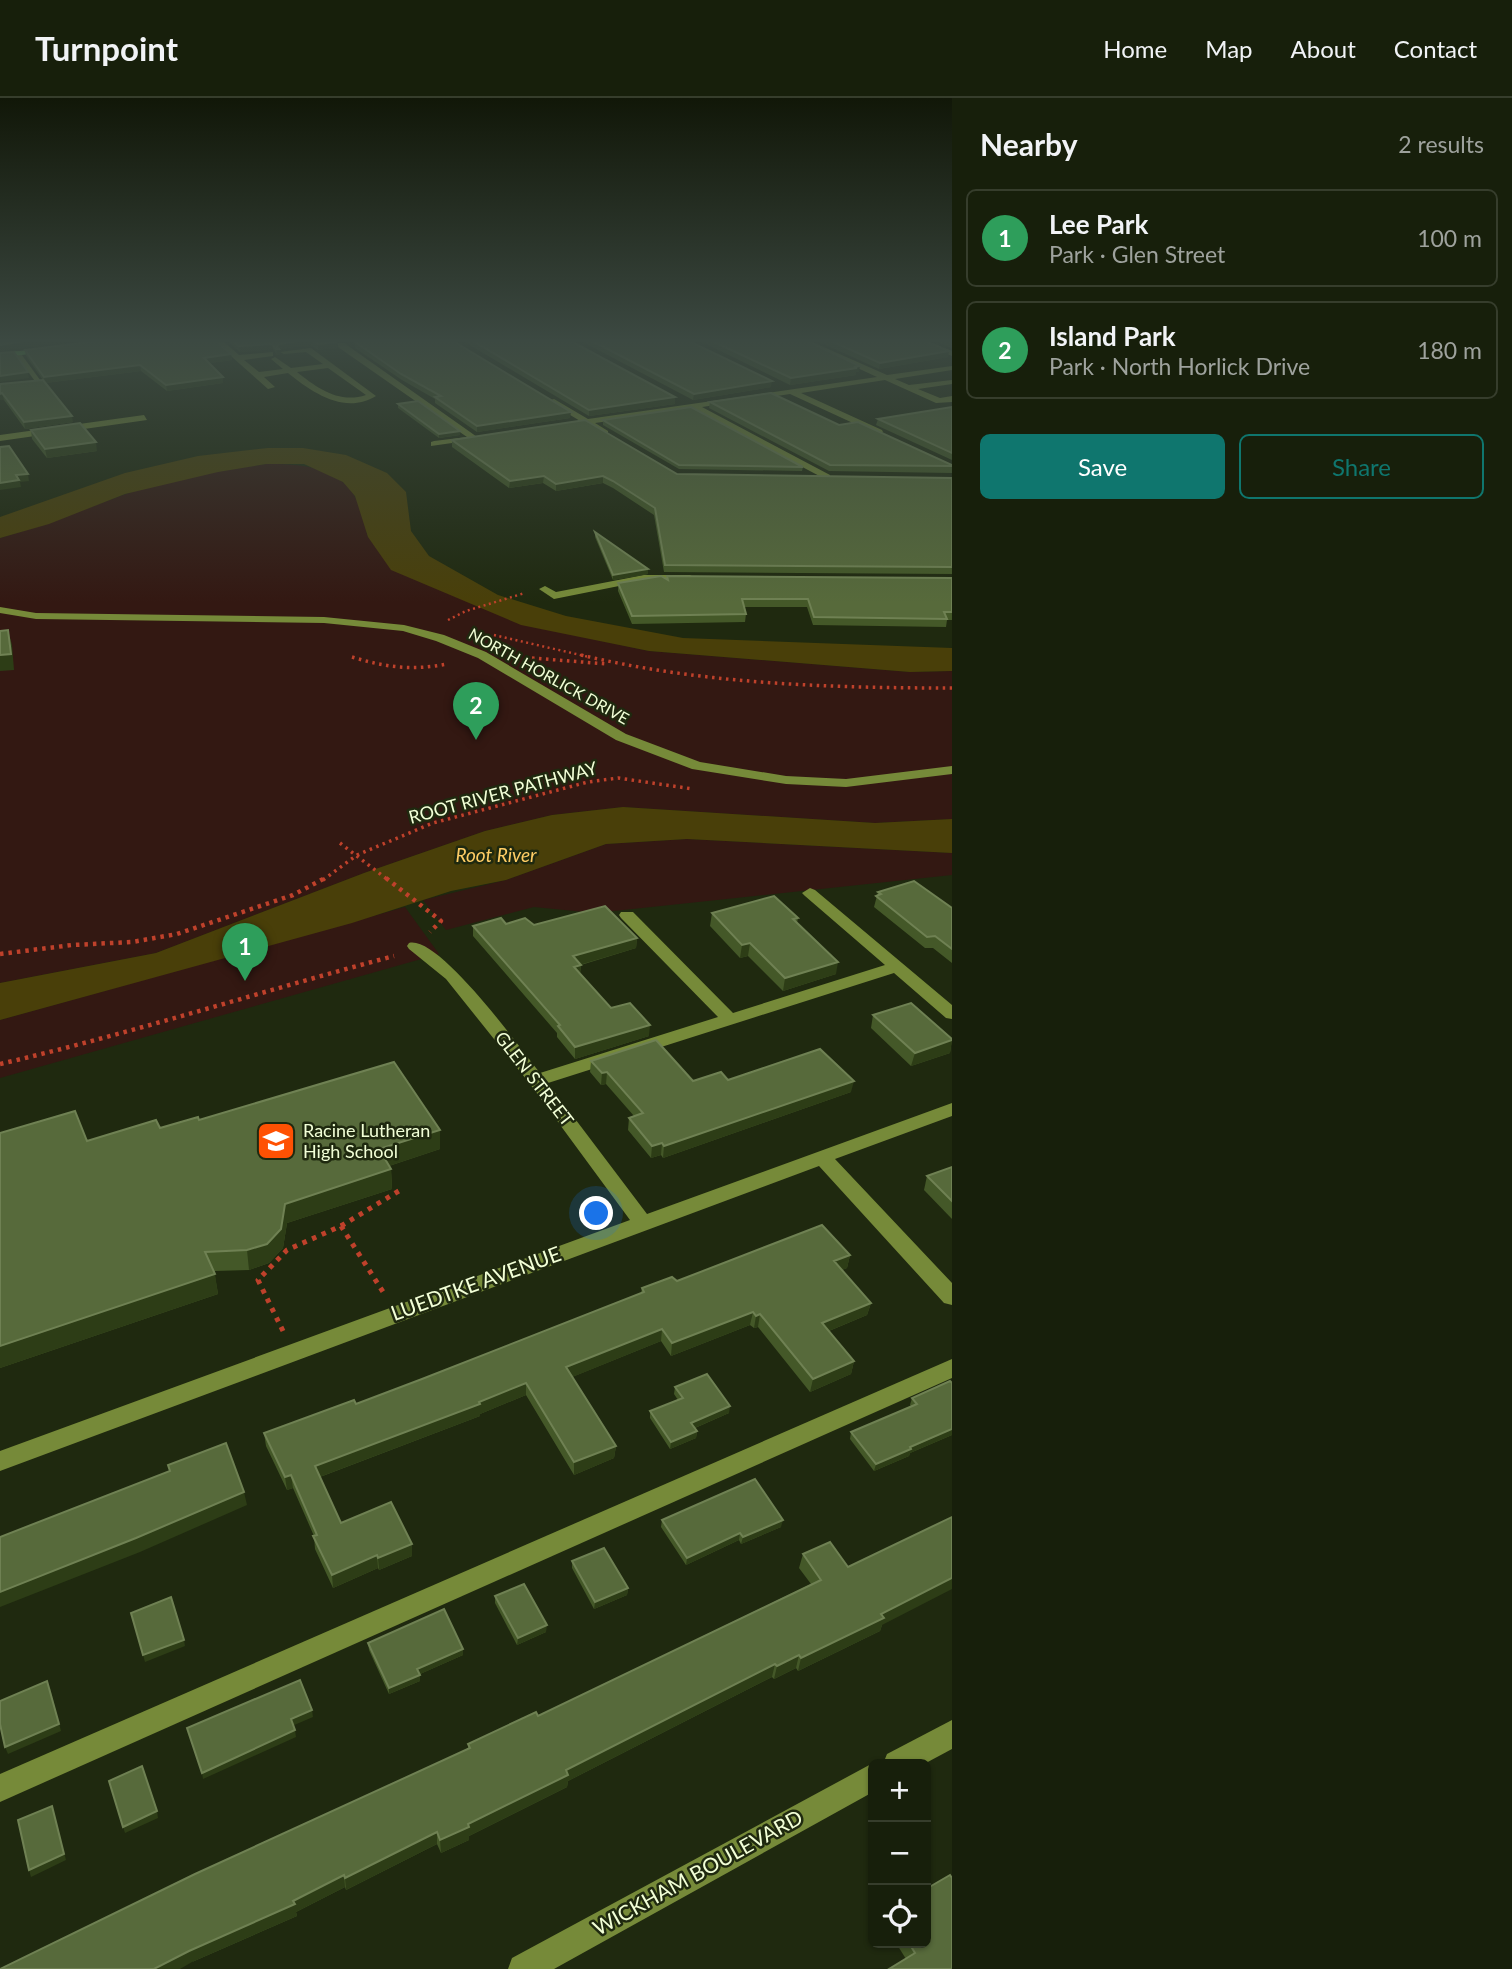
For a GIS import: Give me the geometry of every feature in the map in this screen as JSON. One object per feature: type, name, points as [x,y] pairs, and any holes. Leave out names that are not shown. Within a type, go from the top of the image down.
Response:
[{"type":"street","points":[[0,438],[70,428]]},
{"type":"street","points":[[461,428],[476,439]]},
{"type":"street","points":[[597,428],[620,442]]},
{"type":"street","points":[[734,428],[827,477]]},
{"type":"street","points":[[870,428],[890,438]]},
{"type":"street","points":[[434,444],[489,436]]},
{"type":"street","points":[[799,477],[841,478]]},
{"type":"street","points":[[550,592],[644,578],[701,578]]},
{"type":"street","name":"NORTH HORLICK DRIVE","points":[[0,610],[36,616],[324,620],[404,628],[440,638],[482,655],[621,737],[697,766],[786,780],[846,783],[952,770]]},
{"type":"street","points":[[810,893],[952,1014]]},
{"type":"street","points":[[627,915],[729,1019]]},
{"type":"street","name":"GLEN STREET","points":[[415,946],[452,975],[537,1080],[643,1223]]},
{"type":"street","points":[[537,1080],[896,967]]},
{"type":"street","name":"LUEDTKE AVENUE","points":[[0,1461],[952,1109]]},
{"type":"street","points":[[821,1156],[952,1297]]},
{"type":"street","points":[[0,1788],[952,1368]]},
{"type":"street","points":[[906,1759],[952,1734]]},
{"type":"street","name":"WICKHAM BOULEVARD","points":[[523,1969],[868,1780]]},
{"type":"path","points":[[466,611],[514,594]]},
{"type":"path","points":[[352,657],[385,668],[404,670]]},
{"type":"path","name":"ROOT RIVER PATHWAY","points":[[0,954],[72,945],[132,942],[177,934],[293,895],[320,883],[357,855],[433,823],[601,779],[618,778],[699,790]]},
{"type":"path","points":[[340,843],[430,912]]},
{"type":"path","points":[[0,1064],[98,1041],[262,991],[387,960],[415,946]]},
{"type":"path","points":[[294,1353],[258,1280],[287,1250],[341,1226],[402,1189]]},
{"type":"path","points":[[341,1226],[397,1314]]},
{"type":"shaded area","points":[[266,464],[315,468],[337,478],[354,495],[368,537],[521,624],[649,651],[910,672],[952,671],[952,819],[875,823],[623,807],[552,815],[485,831],[364,873],[156,953],[0,983],[0,538],[158,484]]},
{"type":"shaded area","points":[[687,839],[952,853],[952,875],[595,913],[534,907],[446,930],[423,900],[506,880],[606,844]]},
{"type":"shaded area","points":[[405,907],[439,954],[0,1078],[0,1020]]},
{"type":"water","points":[[268,448],[303,448],[346,455],[387,473],[406,492],[411,531],[429,556],[498,595],[566,616],[683,638],[952,648],[952,671],[910,672],[649,651],[521,625],[391,570],[368,537],[355,496],[343,482],[304,464],[266,464],[218,472],[125,494],[49,524],[0,538],[0,517],[125,473],[198,456]]},
{"type":"water","name":"Root River","points":[[623,807],[875,823],[952,819],[952,853],[687,839],[606,844],[506,880],[451,891],[352,923],[0,1020],[0,983],[156,953],[364,873],[485,831],[552,815]]},
{"type":"building","points":[[84,428],[96,442],[45,449],[31,430]]},
{"type":"building","points":[[431,428],[456,428],[460,431],[439,434]]},
{"type":"building","points":[[530,428],[599,428],[677,474],[952,478],[952,567],[665,565],[655,508],[613,481],[603,476],[556,484],[544,476],[510,481],[452,440]]},
{"type":"building","points":[[617,428],[731,428],[803,467],[679,465]]},
{"type":"building","points":[[760,428],[872,428],[952,466],[830,465]]},
{"type":"building","points":[[898,428],[952,428],[952,453]]},
{"type":"building","points":[[9,446],[28,474],[16,475],[19,480],[0,483],[0,447]]},
{"type":"building","points":[[595,532],[648,569],[613,575]]},
{"type":"building","points":[[661,576],[668,580],[667,576],[952,578],[952,612],[944,612],[947,619],[814,617],[808,599],[742,599],[746,614],[632,616],[618,583]]},
{"type":"building","points":[[8,630],[11,654],[0,655],[0,631]]},
{"type":"building","points":[[914,881],[952,908],[952,949],[935,936],[927,937],[876,896],[881,894],[878,892]]},
{"type":"building","points":[[774,896],[798,918],[793,919],[838,962],[785,978],[750,943],[742,945],[712,913]]},
{"type":"building","points":[[605,906],[637,938],[573,956],[581,965],[574,967],[611,1008],[630,1003],[650,1025],[575,1047],[558,1026],[560,1025],[473,926],[501,918],[506,924],[525,918],[534,925]]},
{"type":"building","points":[[911,1003],[952,1040],[915,1053],[873,1015]]},
{"type":"building","points":[[656,1040],[693,1081],[721,1072],[728,1080],[820,1049],[854,1081],[664,1146],[662,1143],[652,1146],[629,1118],[643,1113],[607,1072],[602,1073],[591,1061]]},
{"type":"building","points":[[394,1062],[440,1130],[379,1149],[391,1169],[285,1204],[281,1229],[267,1244],[247,1250],[205,1252],[215,1274],[0,1346],[0,1133],[75,1111],[87,1141],[156,1120],[160,1128],[198,1117],[199,1120]]},
{"type":"building","points":[[952,1167],[952,1201],[927,1176]]},
{"type":"building","points":[[822,1225],[850,1255],[834,1261],[871,1303],[822,1323],[854,1361],[813,1379],[760,1314],[756,1316],[753,1312],[672,1343],[662,1329],[566,1367],[616,1446],[574,1462],[526,1383],[479,1402],[480,1404],[315,1466],[341,1523],[391,1502],[412,1544],[378,1558],[377,1555],[332,1575],[313,1536],[317,1535],[291,1475],[285,1477],[264,1433],[354,1400],[356,1404],[644,1292],[642,1288],[672,1277],[677,1281]]},
{"type":"building","points":[[707,1374],[730,1406],[691,1423],[697,1431],[671,1442],[650,1411],[683,1398],[675,1387]]},
{"type":"building","points":[[950,1381],[952,1429],[876,1464],[851,1432],[917,1404],[912,1398]]},
{"type":"building","points":[[226,1443],[244,1492],[0,1592],[0,1537],[170,1471],[168,1465]]},
{"type":"building","points":[[755,1479],[783,1520],[743,1537],[740,1533],[687,1558],[662,1520]]},
{"type":"building","points":[[952,1517],[952,1578],[881,1614],[884,1618],[801,1658],[799,1655],[777,1666],[775,1664],[566,1770],[568,1775],[468,1824],[469,1827],[440,1840],[437,1832],[345,1878],[344,1875],[293,1901],[295,1904],[154,1969],[0,1969],[195,1874],[470,1748],[468,1744],[536,1712],[538,1716],[821,1580],[803,1554],[830,1542],[848,1567]]},
{"type":"building","points":[[604,1548],[628,1588],[595,1602],[572,1561]]},
{"type":"building","points":[[524,1584],[547,1625],[518,1638],[495,1596]]},
{"type":"building","points":[[171,1597],[184,1640],[143,1655],[131,1613]]},
{"type":"building","points":[[444,1609],[463,1649],[417,1669],[420,1675],[389,1688],[368,1643]]},
{"type":"building","points":[[300,1680],[312,1710],[291,1719],[295,1730],[202,1773],[187,1728]]},
{"type":"building","points":[[47,1681],[59,1724],[5,1747],[0,1724],[0,1701]]},
{"type":"building","points":[[142,1766],[157,1811],[123,1827],[109,1781]]},
{"type":"building","points":[[52,1806],[64,1854],[29,1870],[18,1820]]},
{"type":"building","points":[[950,1875],[952,1878],[952,1969],[889,1969],[915,1953],[912,1948],[931,1948],[931,1886]]},
{"type":"place","name":"Island Park","points":[[476,740]]},
{"type":"place","name":"Lee Park","points":[[245,981]]},
{"type":"place","name":"Racine Lutheran High School","points":[[276,1141]]}]
